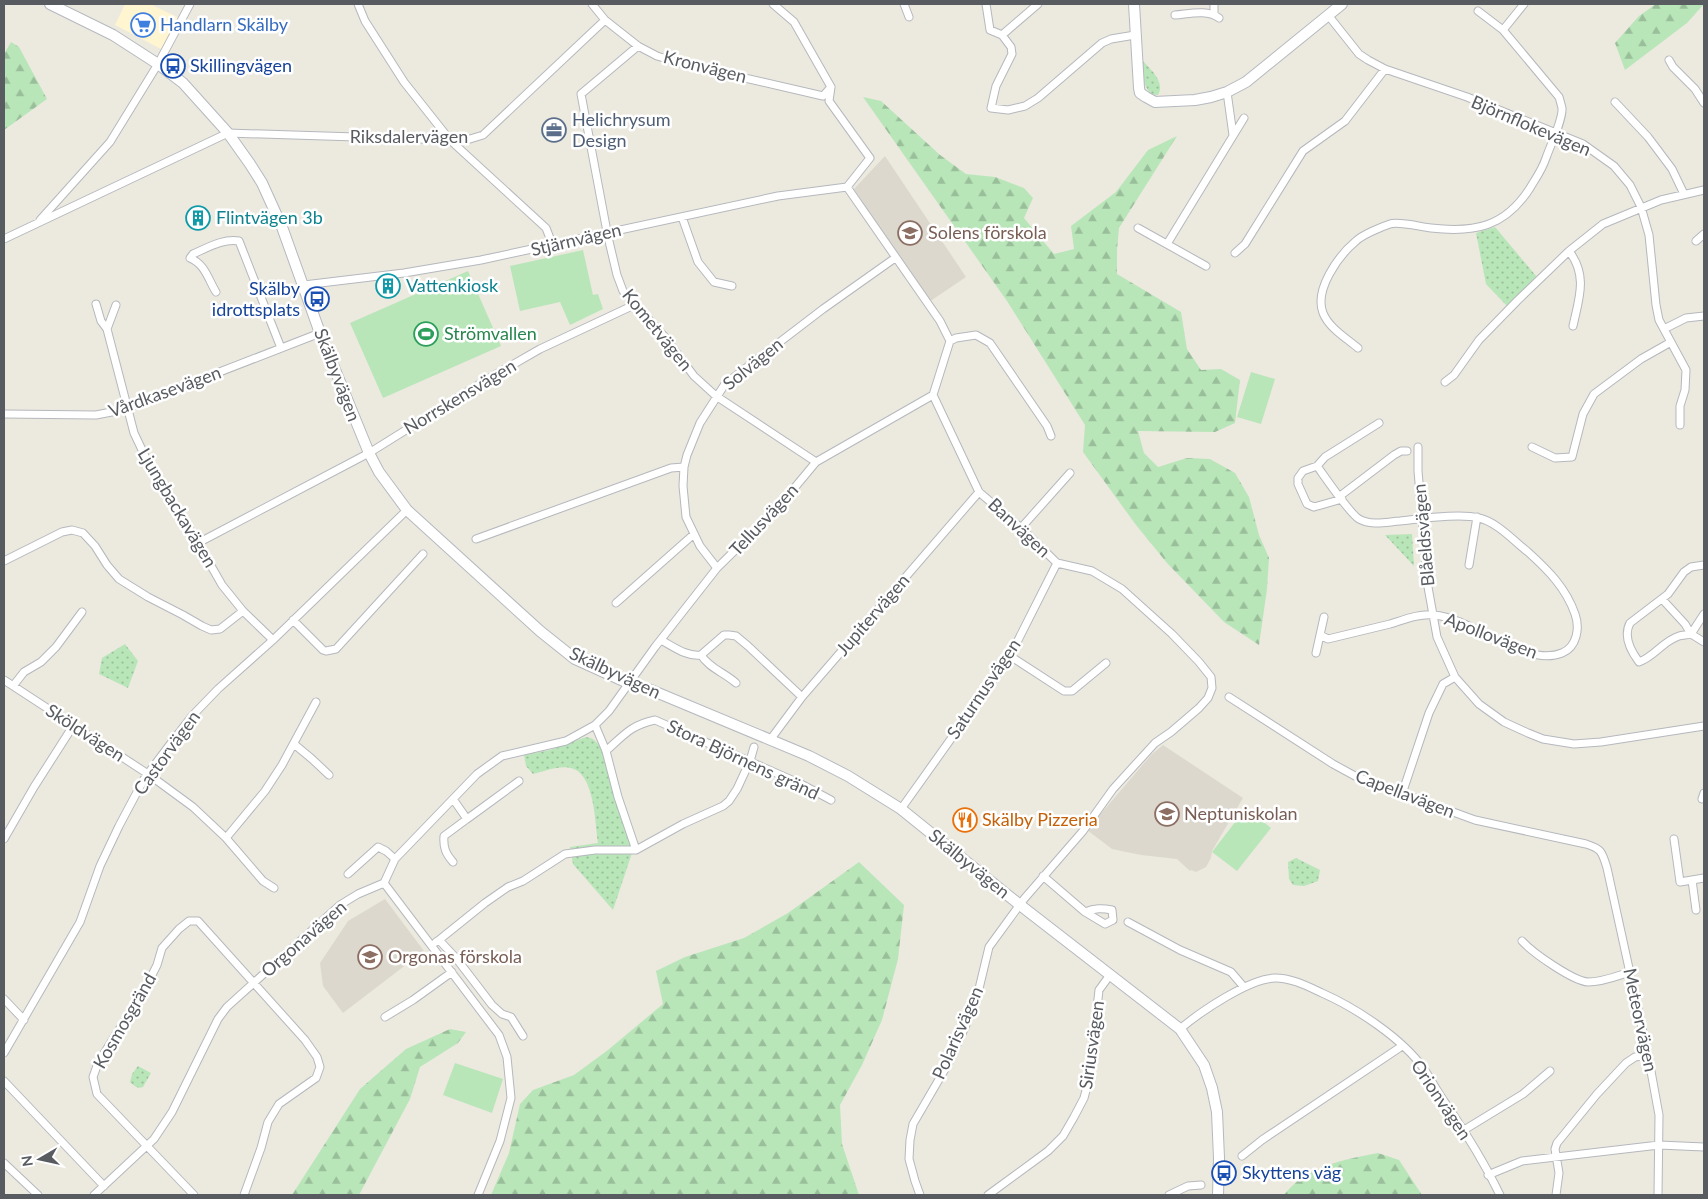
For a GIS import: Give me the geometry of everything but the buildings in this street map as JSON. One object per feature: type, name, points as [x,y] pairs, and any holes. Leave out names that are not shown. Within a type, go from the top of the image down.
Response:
[{"type":"street","name":"Skälbyvägen","points":[[50,4],[113,35],[158,64],[183,83],[228,132],[262,183],[282,227],[320,333],[368,453],[379,472],[407,510],[547,637],[575,659],[628,683],[650,690],[809,756],[848,776],[901,809],[1020,905],[1180,1029],[1204,1065],[1212,1088],[1217,1112],[1218,1195]]},
{"type":"street","points":[[38,222],[110,142],[158,64],[190,4]]},
{"type":"street","points":[[358,4],[365,20],[404,82],[450,140],[546,228],[553,246]]},
{"type":"street","name":"Kronvägen","points":[[592,4],[605,20],[638,46],[656,56],[823,96],[830,87]]},
{"type":"street","points":[[773,4],[794,22],[830,87],[829,101],[870,158],[847,187],[940,322],[950,341],[933,395]]},
{"type":"street","points":[[904,4],[909,17]]},
{"type":"street","points":[[986,4],[990,30],[1002,35],[1011,47],[1012,54],[996,86],[991,108],[1008,110],[1025,106],[1038,98],[1111,38],[1135,35]]},
{"type":"street","points":[[1002,35],[1038,4]]},
{"type":"street","points":[[1134,4],[1140,93],[1155,102],[1195,100],[1227,92],[1246,82],[1342,4]]},
{"type":"street","points":[[1175,15],[1202,13],[1217,16],[1214,4]]},
{"type":"street","points":[[1503,30],[1524,4]]},
{"type":"street","points":[[1358,348],[1328,322],[1320,302],[1330,271],[1342,255],[1356,240],[1391,223],[1463,230],[1488,224],[1508,214],[1522,200],[1542,170],[1561,119],[1562,109],[1558,97],[1503,30],[1478,11]]},
{"type":"street","name":"Björnflokevägen","points":[[1328,15],[1359,54],[1385,69],[1467,97],[1555,134],[1584,144],[1614,166],[1630,185],[1641,207],[1649,235],[1659,320],[1686,370],[1685,390],[1680,406],[1680,425]]},
{"type":"street","name":"Riksdalervägen","points":[[228,132],[450,140],[470,139],[483,135],[605,20]]},
{"type":"street","name":"Kometvägen","points":[[638,46],[581,94],[608,232],[622,291],[664,336],[694,376],[716,396],[816,462]]},
{"type":"street","points":[[1669,60],[1673,67],[1695,89],[1704,103]]},
{"type":"street","points":[[1235,253],[1246,244],[1304,150],[1345,121],[1385,69]]},
{"type":"street","points":[[1227,92],[1233,135]]},
{"type":"street","points":[[1615,102],[1652,143],[1672,169],[1684,194]]},
{"type":"street","points":[[1167,244],[1244,118]]},
{"type":"street","points":[[4,239],[228,132]]},
{"type":"street","name":"Stjärnvägen","points":[[304,285],[404,273],[481,260],[778,196],[847,187]]},
{"type":"street","points":[[1445,382],[1454,375],[1479,340],[1569,251],[1603,224],[1641,207],[1704,190]]},
{"type":"street","points":[[682,217],[698,262],[714,282],[732,286]]},
{"type":"street","points":[[1138,228],[1206,266]]},
{"type":"street","points":[[1696,241],[1704,234]]},
{"type":"street","points":[[216,292],[203,267],[197,261],[190,258],[193,254],[222,243],[232,240],[239,241],[281,348]]},
{"type":"street","points":[[1569,251],[1576,259],[1581,273],[1582,288],[1573,326]]},
{"type":"street","name":"Solvägen","points":[[717,568],[700,546],[686,517],[683,486],[684,467],[700,423],[725,384],[831,303],[895,258]]},
{"type":"street","name":"Ljungbackavägen","points":[[96,304],[101,321],[111,327],[126,409],[134,433],[152,471],[198,543],[222,585],[243,611],[273,640]]},
{"type":"street","points":[[111,327],[116,305]]},
{"type":"street","name":"Norrskensvägen","points":[[198,543],[368,453],[456,398],[540,349],[634,305]]},
{"type":"street","points":[[1664,329],[1686,318],[1704,316]]},
{"type":"street","name":"Vårdkasevägen","points":[[4,414],[96,416],[126,409],[320,333]]},
{"type":"street","points":[[950,341],[956,338],[976,335],[990,343],[1047,426],[1051,436]]},
{"type":"street","points":[[1532,447],[1555,458],[1572,457],[1583,414],[1594,394],[1640,359],[1670,342]]},
{"type":"street","name":"Tellusvägen","points":[[628,683],[717,568],[776,510],[816,462],[933,395]]},
{"type":"street","name":"Banvägen","points":[[933,395],[980,492],[1021,528],[1056,563],[1092,571],[1122,589],[1172,634],[1211,677]]},
{"type":"street","points":[[1379,423],[1325,457],[1317,466],[1303,471],[1298,478],[1298,484],[1308,504],[1314,507],[1341,498],[1394,455],[1401,451],[1407,451]]},
{"type":"street","name":"Blåeldsvägen","points":[[1418,447],[1418,471],[1428,587],[1437,636],[1455,677],[1479,704],[1504,722],[1543,739],[1574,744],[1601,742],[1704,726]]},
{"type":"street","name":"Apollovägen","points":[[1317,466],[1355,516],[1366,522],[1384,523],[1422,519],[1477,518],[1492,523],[1553,575],[1568,596],[1577,618],[1576,638],[1569,648],[1549,656],[1534,655],[1454,620],[1433,614],[1328,639],[1320,635]]},
{"type":"street","points":[[476,538],[671,468],[684,467]]},
{"type":"street","points":[[1021,528],[1070,473]]},
{"type":"street","name":"Jupitervägen","points":[[770,740],[802,697],[980,492]]},
{"type":"street","name":"Castorvägen","points":[[4,1053],[80,922],[104,858],[119,826],[148,774],[192,716],[218,689],[273,640],[407,510]]},
{"type":"street","points":[[1469,565],[1477,518]]},
{"type":"street","points":[[4,561],[62,532],[72,530],[83,533],[119,578],[148,597],[202,626],[212,630],[220,629],[243,611]]},
{"type":"street","points":[[616,603],[694,534]]},
{"type":"street","points":[[293,620],[323,650],[326,652],[336,649],[423,554]]},
{"type":"street","name":"Saturnusvägen","points":[[901,809],[1010,656],[1056,563]]},
{"type":"street","points":[[1704,565],[1691,567],[1684,572],[1668,594],[1630,622],[1627,629],[1628,643],[1638,662],[1646,660],[1673,639],[1690,634],[1704,614]]},
{"type":"street","points":[[1662,599],[1685,624],[1690,634],[1704,642]]},
{"type":"street","points":[[13,686],[24,672],[41,662],[56,647],[82,612]]},
{"type":"street","points":[[1316,653],[1324,617]]},
{"type":"street","points":[[661,640],[692,656],[701,655],[724,635],[736,636],[802,697]]},
{"type":"street","points":[[701,655],[704,660],[729,676],[736,683]]},
{"type":"street","points":[[1010,656],[1064,691],[1072,691],[1106,662]]},
{"type":"street","name":"Polarisvägen","points":[[920,1195],[909,1160],[913,1124],[948,1064],[965,1027],[977,997],[989,947],[1043,876],[1083,831],[1113,789],[1155,743],[1172,732],[1208,698],[1212,688],[1211,677]]},
{"type":"street","points":[[1402,794],[1429,712],[1443,684],[1455,677]]},
{"type":"street","name":"Sköldvägen","points":[[4,680],[148,774],[193,806],[226,838],[263,882],[274,888]]},
{"type":"street","points":[[478,1195],[500,1141],[511,1098],[507,1057],[499,1035],[384,883],[395,859],[476,774],[502,756],[566,741],[595,725],[609,711],[628,683]]},
{"type":"street","name":"Capellavägen","points":[[1229,697],[1333,764],[1355,776],[1475,820],[1598,848]]},
{"type":"street","points":[[226,838],[265,791],[282,765],[316,702]]},
{"type":"street","name":"Stora Björnens gränd","points":[[606,751],[635,726],[640,723],[656,720],[802,784],[831,800]]},
{"type":"street","points":[[595,725],[606,751],[618,797],[636,850]]},
{"type":"street","points":[[4,839],[73,726]]},
{"type":"street","points":[[294,744],[329,776]]},
{"type":"street","points":[[432,945],[508,887],[523,881],[565,854],[595,850],[636,850],[683,824],[716,809],[729,801],[737,789],[750,761],[754,747]]},
{"type":"street","points":[[454,862],[448,856],[443,846],[444,836],[519,780]]},
{"type":"street","points":[[453,798],[467,819]]},
{"type":"street","points":[[1674,839],[1680,882],[1704,878]]},
{"type":"street","points":[[348,874],[378,847],[395,859]]},
{"type":"street","name":"Meteorvägen","points":[[1598,848],[1603,854],[1607,868],[1648,1055],[1659,1115],[1658,1195]]},
{"type":"street","points":[[1043,876],[1085,912]]},
{"type":"street","points":[[1692,880],[1696,910]]},
{"type":"street","name":"Orgonavägen","points":[[94,1195],[154,1139],[172,1112],[218,1020],[227,1007],[340,905],[358,894],[384,883]]},
{"type":"street","name":"Kosmosgränd","points":[[194,1195],[97,1094],[92,1077],[98,1062],[137,1005],[157,965],[162,948],[189,921],[198,921],[318,1057],[320,1067],[316,1078],[278,1104],[268,1122],[244,1195]]},
{"type":"street","points":[[1128,922],[1180,950],[1231,972],[1243,986]]},
{"type":"street","points":[[439,940],[456,958],[492,1005],[502,1014],[511,1017],[524,1036]]},
{"type":"street","points":[[1522,941],[1531,950],[1545,959],[1575,978],[1586,982],[1600,981],[1630,972]]},
{"type":"street","points":[[385,1017],[452,972]]},
{"type":"street","name":"Siriusvägen","points":[[988,1195],[998,1193],[1048,1151],[1063,1136],[1074,1117],[1084,1098],[1090,1079],[1100,990],[1110,975]]},
{"type":"street","name":"Orionvägen","points":[[1180,1029],[1243,986],[1274,978],[1292,980],[1359,1012],[1402,1046],[1423,1068],[1464,1130],[1500,1195]]},
{"type":"street","points":[[4,999],[24,1020]]},
{"type":"street","points":[[1242,1156],[1262,1140],[1402,1046]]},
{"type":"street","points":[[1556,1195],[1559,1173],[1555,1149],[1557,1143],[1597,1094],[1626,1063],[1634,1057],[1648,1055]]},
{"type":"street","points":[[1464,1130],[1523,1094],[1550,1071]]},
{"type":"street","points":[[4,1081],[104,1186]]},
{"type":"street","points":[[1488,1175],[1522,1161],[1659,1145],[1704,1147]]},
{"type":"street","points":[[4,1163],[38,1195]]},
{"type":"street","points":[[1169,1195],[1188,1186],[1201,1186]]},
{"type":"shaded area","points":[[125,4],[150,4],[179,18],[163,50],[115,25]]},
{"type":"shaded area","name":"Solens förskola","points":[[885,156],[966,277],[929,302],[854,189]]},
{"type":"shaded area","name":"Neptuniskolan","points":[[1163,745],[1243,798],[1212,851],[1211,858],[1206,867],[1196,872],[1190,871],[1177,859],[1141,855],[1112,849],[1087,830],[1151,755]]},
{"type":"shaded area","name":"Orgonas förskola","points":[[385,899],[424,951],[343,1013],[323,986],[320,963],[348,921]]},
{"type":"green space","points":[[1656,4],[1704,4],[1687,23],[1625,70],[1615,43],[1639,16]]},
{"type":"green space","points":[[11,42],[19,47],[47,99],[4,130],[4,54]]},
{"type":"green space","points":[[1142,60],[1159,81],[1160,90],[1158,95],[1153,94],[1146,87]]},
{"type":"green space","points":[[863,97],[881,101],[940,155],[966,174],[995,177],[1024,188],[1033,198],[1024,218],[1054,254],[1074,249],[1071,226],[1116,192],[1148,150],[1177,136],[1119,228],[1117,274],[1181,312],[1187,349],[1201,370],[1221,369],[1240,380],[1235,423],[1215,432],[1138,431],[1144,453],[1158,467],[1187,458],[1210,459],[1235,473],[1249,497],[1259,535],[1269,558],[1267,589],[1259,645],[1224,622],[1167,563],[1136,525],[1083,452],[1085,425],[1007,301]]},
{"type":"green space","points":[[1495,227],[1537,277],[1507,306],[1486,284],[1476,233]]},
{"type":"green space","points":[[583,250],[593,295],[598,294],[603,309],[570,325],[560,302],[520,311],[510,266]]},
{"type":"green space","name":"Strömvallen","points":[[468,271],[501,346],[383,398],[350,323]]},
{"type":"green space","points":[[1251,372],[1275,379],[1261,424],[1237,417]]},
{"type":"green space","points":[[1412,534],[1414,566],[1385,535]]},
{"type":"green space","points":[[125,644],[138,661],[128,688],[99,674],[102,658]]},
{"type":"green space","points":[[586,737],[595,740],[603,753],[633,850],[613,910],[573,864],[570,847],[598,843],[593,802],[586,782],[581,774],[574,769],[564,767],[533,774],[526,766],[524,755],[550,750]]},
{"type":"green space","points":[[1246,808],[1271,828],[1237,871],[1212,852]]},
{"type":"green space","points":[[1296,858],[1320,870],[1318,881],[1304,886],[1293,885],[1289,879],[1288,862]]},
{"type":"green space","points":[[859,862],[904,905],[898,959],[882,1020],[862,1065],[840,1105],[842,1144],[859,1195],[491,1195],[509,1153],[520,1104],[533,1090],[574,1075],[608,1050],[663,1004],[656,971],[685,957],[744,938],[788,913]]},
{"type":"green space","points":[[450,1029],[466,1032],[458,1043],[420,1067],[410,1099],[359,1195],[292,1195],[360,1089],[406,1049]]},
{"type":"green space","points":[[455,1063],[503,1079],[492,1113],[443,1095]]},
{"type":"green space","points":[[138,1066],[151,1073],[141,1088],[136,1087],[130,1082],[132,1074]]},
{"type":"green space","points":[[1378,1153],[1399,1160],[1422,1195],[1284,1195],[1303,1177],[1314,1171],[1352,1158]]},
{"type":"place","name":"Handlarn Skälby","points":[[143,25]]},
{"type":"place","name":"Skillingvägen","points":[[173,66]]},
{"type":"place","name":"Helichrysum Design","points":[[554,130]]},
{"type":"place","name":"Flintvägen 3b","points":[[198,218]]},
{"type":"place","name":"Solens förskola","points":[[910,233]]},
{"type":"place","name":"Vattenkiosk","points":[[388,286]]},
{"type":"place","name":"Skälby idrottsplats","points":[[317,299]]},
{"type":"place","name":"Strömvallen","points":[[426,334]]},
{"type":"place","name":"Neptuniskolan","points":[[1167,814]]},
{"type":"place","name":"Skälby Pizzeria","points":[[965,820]]},
{"type":"place","name":"Orgonas förskola","points":[[370,957]]},
{"type":"place","name":"Skyttens väg","points":[[1224,1173]]}]
